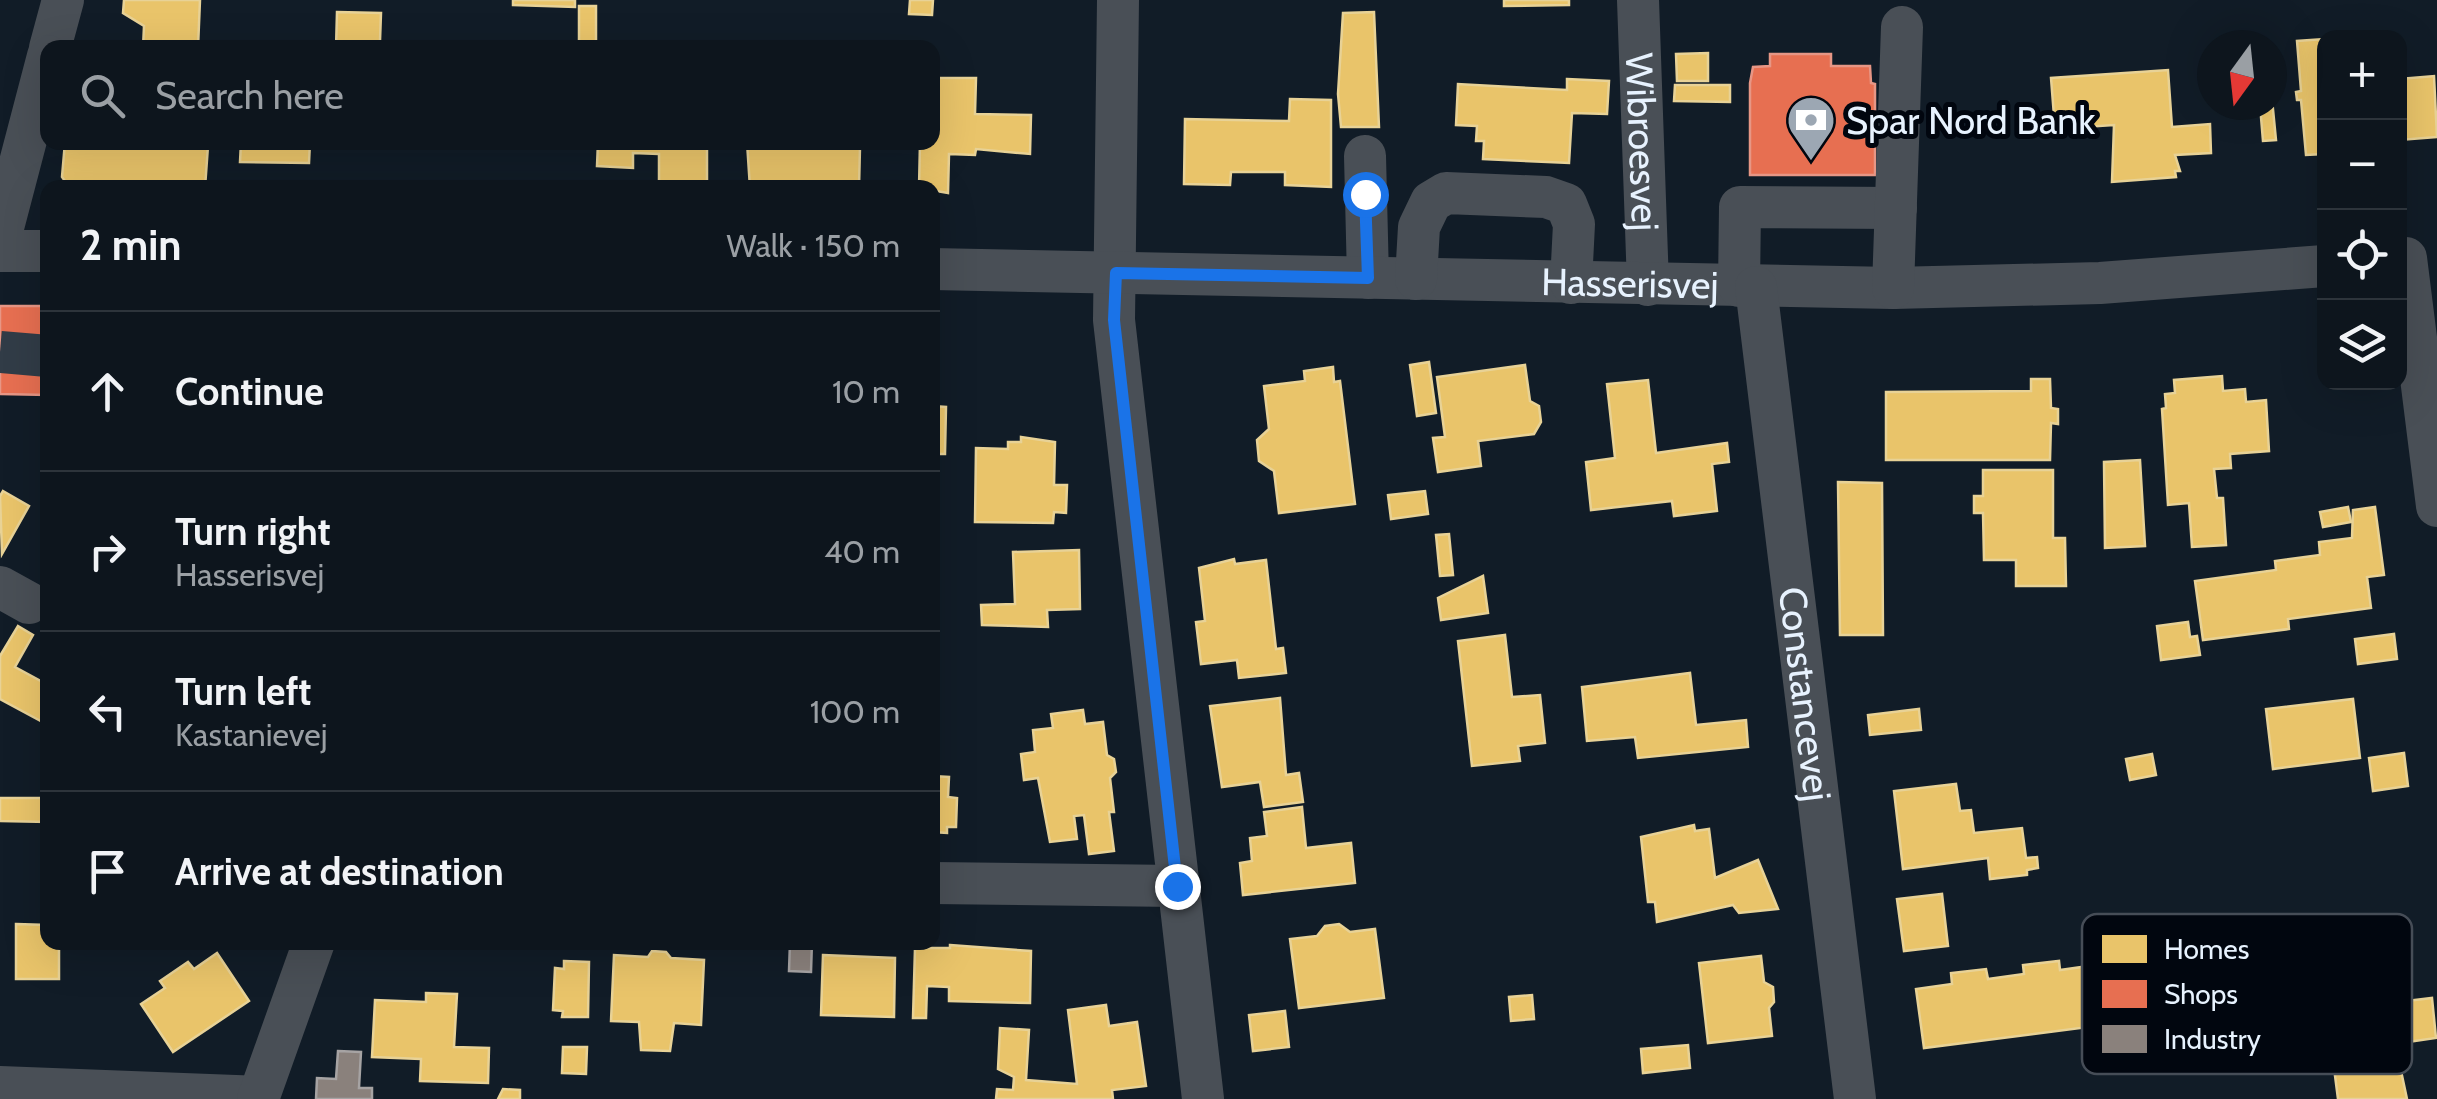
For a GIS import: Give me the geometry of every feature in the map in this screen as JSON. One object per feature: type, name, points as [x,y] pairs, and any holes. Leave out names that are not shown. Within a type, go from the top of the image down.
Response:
[{"type":"street","points":[[52,40],[63,0]]},
{"type":"street","points":[[1118,0],[1114,320],[1202,1099]]},
{"type":"street","name":"Wibroesvej","points":[[1638,0],[1648,285]]},
{"type":"street","points":[[1894,288],[1902,27]]},
{"type":"street","points":[[0,239],[40,86]]},
{"type":"street","points":[[1365,156],[1368,278]]},
{"type":"street","points":[[1416,280],[1419,227],[1431,202],[1446,192],[1546,197],[1566,204],[1574,224],[1570,283]]},
{"type":"street","name":"Constancevej","points":[[1855,1099],[1740,207],[1896,208]]},
{"type":"street","points":[[0,251],[40,251]]},
{"type":"street","points":[[2414,257],[2437,506]]},
{"type":"street","name":"Hasserisvej","points":[[940,269],[1894,288],[2100,283],[2317,267]]},
{"type":"street","points":[[940,883],[1177,886]]},
{"type":"street","points":[[0,1087],[258,1098],[311,950]]},
{"type":"building: Homes","points":[[124,0],[200,0],[198,40],[143,40],[144,26],[123,13]]},
{"type":"building: Homes","points":[[513,0],[575,0],[575,7],[513,5]]},
{"type":"building: Homes","points":[[910,0],[933,0],[932,15],[909,14]]},
{"type":"building: Homes","points":[[1504,0],[1569,0],[1569,5],[1504,6]]},
{"type":"building: Homes","points":[[579,6],[596,6],[596,40],[579,40]]},
{"type":"building: Homes","points":[[337,12],[381,13],[380,40],[336,40]]},
{"type":"building: Homes","points":[[1374,12],[1379,127],[1341,127],[1338,94],[1343,13]]},
{"type":"building: Homes","points":[[2317,40],[2317,154],[2306,155],[2301,100],[2297,100],[2296,92],[2301,91],[2297,41]]},
{"type":"building: Homes","points":[[1708,53],[1708,81],[1677,81],[1676,54]]},
{"type":"building: Homes","points":[[2168,70],[2172,127],[2210,124],[2211,153],[2175,155],[2180,171],[2175,171],[2176,177],[2112,182],[2114,125],[2055,129],[2051,78]]},
{"type":"building: Homes","points":[[2434,76],[2437,137],[2407,139],[2407,78]]},
{"type":"building: Homes","points":[[940,78],[976,78],[975,114],[1031,115],[1030,154],[976,149],[975,155],[949,154],[948,193],[940,192],[940,180],[919,180],[920,150],[940,150]]},
{"type":"building: Homes","points":[[1567,79],[1609,81],[1607,114],[1572,113],[1569,163],[1483,159],[1484,141],[1476,141],[1477,126],[1456,125],[1458,84],[1567,90]]},
{"type":"building: Homes","points":[[1675,85],[1730,85],[1730,102],[1674,101]]},
{"type":"building: Homes","points":[[1290,99],[1331,100],[1331,187],[1285,185],[1285,172],[1231,172],[1230,185],[1184,184],[1185,119],[1289,121]]},
{"type":"building: Homes","points":[[2261,120],[2274,120],[2276,140],[2263,141]]},
{"type":"building: Homes","points":[[64,150],[208,150],[206,180],[62,177]]},
{"type":"building: Homes","points":[[241,150],[310,150],[309,163],[240,162]]},
{"type":"building: Homes","points":[[598,150],[707,150],[707,180],[659,180],[659,154],[633,153],[633,168],[597,166]]},
{"type":"building: Homes","points":[[748,150],[860,150],[859,180],[749,180]]},
{"type":"building: Homes","points":[[1429,362],[1436,413],[1417,416],[1410,365]]},
{"type":"building: Homes","points":[[1525,365],[1530,401],[1539,406],[1541,422],[1534,434],[1478,441],[1481,466],[1438,472],[1433,438],[1445,437],[1437,377]]},
{"type":"building: Homes","points":[[1333,367],[1334,382],[1340,381],[1355,504],[1279,513],[1274,471],[1259,461],[1257,440],[1269,429],[1264,386],[1305,381],[1304,371]]},
{"type":"building: Homes","points":[[2222,376],[2223,391],[2245,389],[2246,402],[2266,400],[2269,451],[2230,454],[2231,468],[2214,469],[2217,498],[2223,498],[2226,545],[2192,547],[2189,503],[2168,505],[2162,409],[2166,408],[2165,394],[2175,393],[2174,380]]},
{"type":"building: Homes","points":[[2031,379],[2050,379],[2051,408],[2058,409],[2058,424],[2051,423],[2050,460],[1886,460],[1886,392],[2031,391]]},
{"type":"building: Homes","points":[[1648,380],[1656,453],[1727,443],[1729,462],[1712,464],[1717,511],[1674,516],[1672,501],[1591,510],[1586,462],[1615,458],[1607,384]]},
{"type":"building: Homes","points":[[940,407],[946,407],[945,454],[940,454]]},
{"type":"building: Homes","points":[[1021,437],[1055,442],[1054,485],[1067,485],[1066,513],[1054,512],[1053,523],[975,522],[976,448],[1008,449],[1008,442],[1021,442]]},
{"type":"building: Homes","points":[[2140,460],[2145,546],[2105,548],[2104,462]]},
{"type":"building: Homes","points":[[1983,470],[2053,470],[2053,538],[2065,538],[2066,586],[2016,586],[2016,560],[1984,560],[1983,513],[1974,513],[1974,496],[1983,496]]},
{"type":"building: Homes","points":[[1838,482],[1882,483],[1883,635],[1840,635]]},
{"type":"building: Homes","points":[[3,491],[29,506],[2,554],[0,496]]},
{"type":"building: Homes","points":[[1425,491],[1428,514],[1391,519],[1388,495]]},
{"type":"building: Homes","points":[[2348,507],[2351,522],[2323,527],[2320,512]]},
{"type":"building: Homes","points":[[2375,507],[2384,575],[2367,577],[2371,608],[2288,619],[2289,629],[2203,640],[2195,581],[2276,570],[2275,561],[2320,555],[2319,542],[2352,538],[2353,510]]},
{"type":"building: Homes","points":[[1449,534],[1453,575],[1440,576],[1436,535]]},
{"type":"building: Homes","points":[[1079,550],[1080,609],[1047,610],[1048,627],[982,625],[981,605],[1015,604],[1013,552]]},
{"type":"building: Homes","points":[[1234,559],[1235,564],[1266,560],[1276,649],[1283,648],[1286,673],[1239,678],[1237,660],[1201,664],[1196,622],[1205,621],[1199,568]]},
{"type":"building: Homes","points":[[1483,576],[1488,613],[1441,620],[1438,598]]},
{"type":"building: Homes","points":[[2188,622],[2190,637],[2197,636],[2200,655],[2161,660],[2157,626]]},
{"type":"building: Homes","points":[[18,626],[33,635],[15,667],[40,681],[40,721],[0,699],[0,656]]},
{"type":"building: Homes","points":[[2394,634],[2397,659],[2358,664],[2355,639]]},
{"type":"building: Homes","points":[[1505,635],[1512,697],[1540,695],[1545,743],[1518,746],[1520,761],[1472,766],[1458,641]]},
{"type":"building: Homes","points":[[1690,673],[1696,725],[1746,720],[1748,747],[1638,758],[1635,737],[1587,741],[1582,687]]},
{"type":"building: Homes","points":[[1280,698],[1286,775],[1299,773],[1303,802],[1264,807],[1260,782],[1222,787],[1210,706]]},
{"type":"building: Homes","points":[[2353,699],[2360,758],[2273,769],[2266,709]]},
{"type":"building: Homes","points":[[1919,709],[1921,730],[1870,735],[1868,715]]},
{"type":"building: Homes","points":[[1083,710],[1085,724],[1103,722],[1107,755],[1114,759],[1116,772],[1110,778],[1114,812],[1109,812],[1114,851],[1089,854],[1084,815],[1074,816],[1077,839],[1050,842],[1038,778],[1024,780],[1021,754],[1035,752],[1033,730],[1053,728],[1051,714]]},
{"type":"building: Homes","points":[[2404,753],[2408,786],[2373,791],[2369,758]]},
{"type":"building: Homes","points":[[2152,754],[2156,775],[2130,780],[2126,759]]},
{"type":"building: Homes","points":[[940,776],[949,777],[948,797],[957,798],[956,827],[947,827],[947,833],[940,833]]},
{"type":"building: Homes","points":[[1956,784],[1960,811],[1971,810],[1974,833],[2022,828],[2026,858],[2037,857],[2038,868],[2027,870],[2027,875],[1990,879],[1988,858],[1903,869],[1894,791]]},
{"type":"building: Homes","points":[[0,798],[40,798],[40,822],[0,821]]},
{"type":"building: Homes","points":[[1302,807],[1306,848],[1351,843],[1355,883],[1243,895],[1240,863],[1252,861],[1250,838],[1267,836],[1264,812]]},
{"type":"building: Homes","points":[[1694,825],[1695,831],[1709,829],[1715,878],[1758,860],[1778,909],[1739,913],[1733,905],[1657,922],[1655,902],[1648,902],[1641,837]]},
{"type":"building: Homes","points":[[1942,894],[1948,946],[1904,951],[1897,899]]},
{"type":"building: Homes","points":[[16,924],[40,925],[40,950],[59,950],[59,979],[16,979]]},
{"type":"building: Homes","points":[[1339,924],[1350,932],[1375,929],[1384,998],[1299,1008],[1290,939],[1317,936],[1325,926]]},
{"type":"building: Homes","points":[[915,950],[1031,951],[1030,1003],[949,1001],[949,987],[927,986],[926,1018],[913,1018]]},
{"type":"building: Homes","points":[[652,951],[666,952],[671,958],[704,960],[701,1025],[674,1023],[670,1051],[641,1050],[639,1022],[611,1021],[614,955],[648,957]]},
{"type":"building: Homes","points":[[217,953],[249,1001],[173,1052],[141,1004],[165,988],[160,981],[188,962],[194,969]]},
{"type":"building: Homes","points":[[823,955],[895,958],[894,1017],[821,1015]]},
{"type":"building: Homes","points":[[1761,956],[1764,982],[1773,987],[1774,1002],[1769,1008],[1772,1036],[1708,1043],[1699,963]]},
{"type":"building: Homes","points":[[564,961],[589,962],[588,1017],[562,1017],[563,1011],[553,1010],[555,968],[564,969]]},
{"type":"building: Homes","points":[[2059,961],[2060,970],[2082,967],[2082,1028],[1924,1048],[1916,989],[1952,984],[1951,973],[1986,969],[1988,979],[2024,974],[2023,965]]},
{"type":"building: Homes","points":[[426,993],[457,994],[454,1047],[489,1048],[488,1083],[420,1081],[421,1059],[372,1057],[375,1000],[426,1002]]},
{"type":"building: Homes","points":[[1532,995],[1534,1019],[1511,1021],[1509,997]]},
{"type":"building: Homes","points":[[2432,998],[2436,1038],[2412,1041],[2412,1000]]},
{"type":"building: Homes","points":[[1106,1005],[1109,1026],[1137,1022],[1146,1086],[1112,1090],[1113,1099],[996,1099],[997,1089],[1013,1090],[1014,1077],[998,1069],[1000,1028],[1029,1030],[1026,1080],[1077,1084],[1068,1010]]},
{"type":"building: Homes","points":[[1285,1011],[1289,1047],[1253,1051],[1249,1015]]},
{"type":"building: Homes","points":[[1688,1045],[1690,1068],[1643,1073],[1641,1049]]},
{"type":"building: Homes","points":[[563,1047],[587,1047],[586,1074],[562,1073]]},
{"type":"building: Homes","points":[[2335,1074],[2402,1074],[2407,1099],[2338,1099]]},
{"type":"building: Homes","points":[[503,1089],[520,1090],[520,1099],[498,1099]]},
{"type":"building: Shops","points":[[1770,54],[1831,54],[1831,66],[1870,66],[1871,83],[1875,84],[1875,175],[1750,175],[1750,83],[1753,67],[1770,66]]},
{"type":"building: Shops","points":[[0,306],[40,306],[40,395],[0,394]]},
{"type":"building: Industry","points":[[790,950],[812,950],[811,972],[789,971]]},
{"type":"building: Industry","points":[[338,1051],[361,1052],[359,1088],[372,1088],[372,1099],[316,1099],[317,1078],[336,1079]]},
{"type":"tunnel","points":[[0,352],[40,355]]},
{"type":"place","name":"Spar Nord Bank","points":[[1811,162]]},
{"type":"route","points":[[1177,886],[1114,320],[1116,273],[1368,278],[1364,254],[1365,194]]}]
